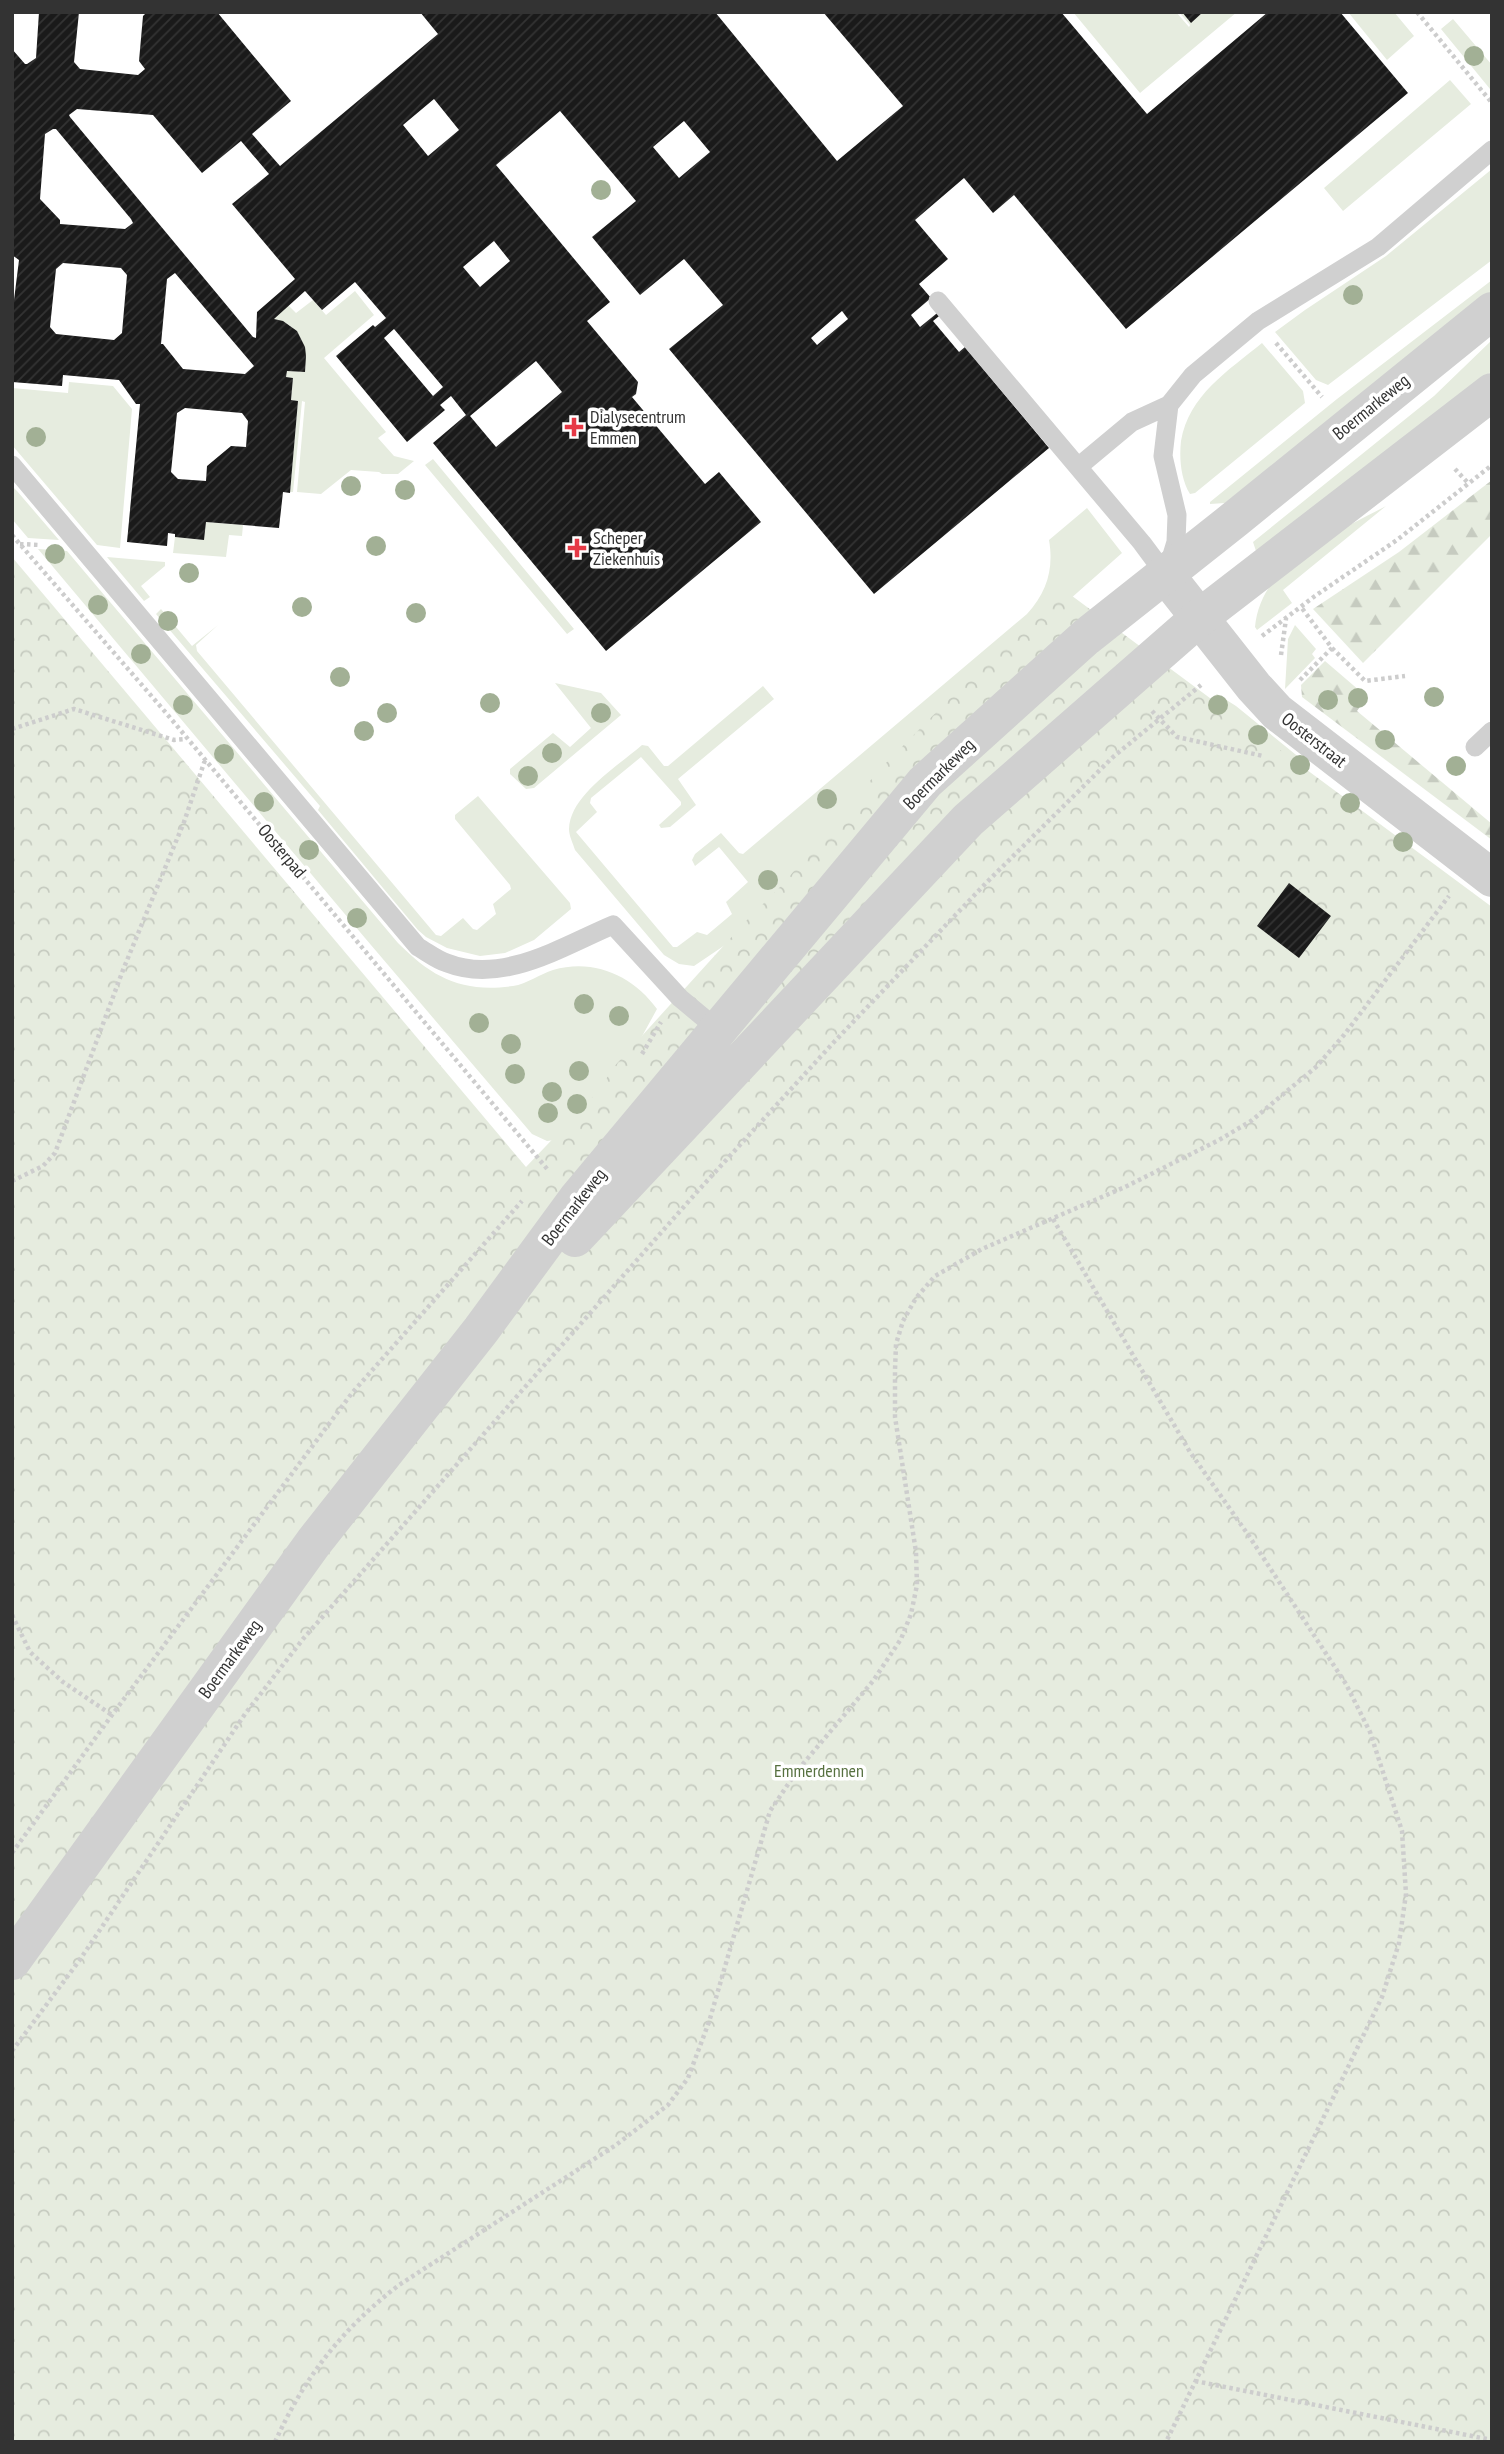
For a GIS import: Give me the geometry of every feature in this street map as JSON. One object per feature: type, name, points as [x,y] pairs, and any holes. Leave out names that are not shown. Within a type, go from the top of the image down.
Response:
[{"type":"street","name":"Boermarkeweg","points":[[733,1042],[925,782],[1086,637],[1492,311]]},
{"type":"street","name":"Boermarkeweg","points":[[12,1961],[314,1542],[481,1330],[577,1199],[733,1042],[968,820],[1125,681],[1199,618],[1492,392]]},
{"type":"street","name":"Oosterstraat","points":[[1165,575],[1277,712],[1483,870]]},
{"type":"lane","points":[[1078,467],[1132,422],[1169,405],[1194,375],[1258,321],[1378,247],[1492,150]]},
{"type":"lane","points":[[938,301],[1142,543],[1165,575]]},
{"type":"lane","points":[[1165,575],[1176,542],[1177,514],[1163,456],[1169,405]]},
{"type":"lane","points":[[12,465],[418,947],[447,964],[480,969],[516,966],[613,925],[680,998],[733,1042]]},
{"type":"lane","points":[[1475,747],[1492,731]]},
{"type":"path","points":[[1417,12],[1492,103]]},
{"type":"path","points":[[1258,321],[1322,397]]},
{"type":"path","points":[[1405,676],[1365,681],[1332,648],[1301,607],[1397,540],[1492,465]]},
{"type":"path","name":"Oosterpad","points":[[12,535],[549,1170]]},
{"type":"path","points":[[1277,712],[1298,681],[1332,648]]},
{"type":"path","points":[[1125,681],[1177,737],[1260,753],[1270,761]]},
{"type":"path","points":[[12,729],[74,709],[174,740],[186,739]]},
{"type":"path","points":[[12,2051],[79,1961],[245,1714],[303,1639],[696,1193],[834,1042],[987,882],[1103,767],[1159,719]]},
{"type":"path","points":[[12,1181],[43,1166],[55,1153],[123,970],[184,822],[205,760]]},
{"type":"path","points":[[275,2442],[287,2414],[319,2364],[347,2329],[370,2307],[399,2285],[615,2145],[667,2105],[688,2078],[709,2022],[770,1811],[797,1771],[873,1681],[901,1639],[911,1614],[916,1586],[916,1552],[895,1417],[896,1345],[902,1321],[916,1298],[935,1276],[982,1249],[1125,1187],[1251,1121],[1316,1067],[1483,870]]},
{"type":"path","points":[[1053,1219],[1190,1452],[1346,1684],[1370,1732],[1402,1831],[1406,1894],[1399,1943],[1382,1997],[1166,2442]]},
{"type":"path","points":[[12,1615],[30,1652],[63,1682],[112,1715]]},
{"type":"path","points":[[1195,2381],[1492,2441]]},
{"type":"green space","points":[[1073,12],[1176,12],[1189,27],[1179,12],[1191,22],[1203,12],[1237,12],[1140,93]]},
{"type":"green space","points":[[1348,12],[1394,12],[1414,36],[1387,60]]},
{"type":"green space","points":[[1453,19],[1492,65],[1490,89],[1441,29]]},
{"type":"green space","points":[[1450,80],[1471,104],[1343,211],[1324,188]]},
{"type":"green space","points":[[1492,169],[1492,260],[1328,385],[1316,380],[1275,332],[1386,256]]},
{"type":"green space","points":[[1492,280],[1492,293],[1225,503],[1210,504],[1337,399]]},
{"type":"green space","points":[[355,291],[374,315],[324,358],[386,432],[378,438],[394,456],[414,461],[398,474],[351,470],[321,494],[297,492],[305,402],[302,401],[293,492],[290,492],[298,401],[291,400],[293,378],[286,377],[287,371],[305,372],[305,354],[300,338],[291,326],[274,319],[288,305],[296,313],[313,300],[326,315]]},
{"type":"green space","points":[[1492,340],[1492,371],[1256,551],[1253,542],[1434,396]]},
{"type":"green space","points":[[1262,343],[1303,391],[1305,403],[1195,493],[1190,494],[1183,475],[1180,448],[1185,425],[1192,410],[1212,385]]},
{"type":"green space","points":[[69,382],[113,386],[132,409],[120,548],[97,545],[12,445],[12,388],[68,393]]},
{"type":"green space","points":[[433,459],[574,629],[567,634],[425,465]]},
{"type":"green space","points":[[1492,480],[1492,534],[1363,663],[1313,609],[1399,552]]},
{"type":"green space","points":[[12,486],[59,540],[28,538],[12,519]]},
{"type":"green space","points":[[1386,506],[1283,590],[1292,603],[1257,630],[1255,627],[1260,604],[1271,584],[1286,567],[1324,539]]},
{"type":"green space","points":[[1087,508],[1122,553],[910,741],[761,916],[694,966],[679,964],[664,955],[575,850],[569,832],[571,816],[577,804],[597,782],[642,745],[648,746],[664,766],[668,766],[763,686],[774,699],[678,779],[696,805],[670,827],[661,828],[659,825],[681,802],[641,757],[591,798],[590,803],[597,812],[576,832],[673,947],[677,947],[697,932],[707,935],[732,914],[726,902],[748,882],[719,847],[695,866],[692,860],[695,854],[721,833],[743,854],[1027,614],[1040,597],[1050,570],[1049,540]]},
{"type":"green space","points":[[206,522],[243,525],[242,536],[229,535],[226,557],[173,553],[175,537],[204,540]]},
{"type":"green space","points":[[38,549],[67,551],[398,943],[436,974],[463,985],[495,988],[518,985],[553,970],[583,966],[598,968],[624,979],[647,997],[657,1009],[629,1060],[555,1140],[547,1141],[532,1134]]},
{"type":"green space","name":"Emmerdennen","points":[[12,557],[526,1167],[602,1087],[611,1070],[746,921],[783,884],[880,769],[1060,587],[1492,907],[1492,2442],[12,2442]]},
{"type":"green space","points":[[107,557],[165,562],[165,566],[141,586],[150,597],[144,601]]},
{"type":"green space","points":[[161,609],[192,646],[218,625],[196,645],[197,651],[436,935],[441,936],[463,918],[477,930],[496,914],[493,904],[511,889],[455,819],[455,815],[478,796],[570,903],[571,909],[534,940],[505,953],[480,956],[447,948],[426,937],[318,810],[320,806],[156,614]]},
{"type":"green space","points":[[1295,625],[1316,649],[1312,654],[1315,658],[1285,689],[1288,639]]},
{"type":"green space","points":[[1325,661],[1367,697],[1357,711],[1492,824],[1492,840],[1302,697],[1301,685]]},
{"type":"green space","points":[[555,683],[601,693],[621,715],[534,788],[526,789],[510,774],[510,769],[553,733],[570,747],[591,728]]},
{"type":"green space","points":[[1217,694],[1236,706],[1306,763],[1306,771],[1180,723]]},
{"type":"building","points":[[39,12],[79,12],[74,62],[80,69],[138,75],[145,69],[139,61],[143,16],[147,12],[217,12],[291,101],[252,134],[280,166],[438,34],[420,12],[715,12],[837,161],[903,106],[823,12],[1061,12],[1147,114],[1268,12],[1340,12],[1408,93],[1126,329],[1014,195],[993,213],[964,178],[915,220],[948,259],[919,284],[931,298],[911,315],[920,327],[947,305],[949,308],[933,321],[959,352],[965,347],[1049,448],[874,594],[669,349],[723,305],[684,259],[640,295],[592,237],[636,201],[560,111],[496,165],[610,302],[587,321],[638,382],[636,394],[632,397],[705,484],[719,472],[761,522],[606,651],[433,443],[466,415],[451,396],[440,405],[445,410],[407,442],[336,356],[373,325],[375,327],[386,318],[355,282],[322,310],[305,291],[274,319],[283,321],[297,331],[305,347],[306,356],[305,372],[287,371],[286,377],[293,378],[291,400],[298,401],[290,493],[283,492],[279,528],[206,522],[204,540],[175,537],[175,534],[168,533],[167,546],[127,542],[140,404],[136,404],[119,380],[63,375],[62,386],[12,382],[12,316],[19,260],[12,255],[12,49],[25,64],[36,58]],"holes":[[[434,99],[459,130],[428,156],[403,125]],[[77,109],[153,115],[202,173],[241,141],[269,174],[232,204],[295,279],[257,312],[256,338],[69,115]],[[684,121],[710,152],[679,178],[653,147]],[[56,129],[133,223],[125,229],[60,224],[60,220],[40,199],[45,134]],[[494,241],[510,261],[480,287],[463,267]],[[63,263],[121,268],[127,275],[122,333],[114,340],[56,334],[50,327],[56,269]],[[175,273],[254,366],[245,374],[183,369],[163,344],[167,279]],[[842,311],[848,319],[817,345],[811,338]],[[394,329],[443,387],[433,396],[384,338]],[[536,361],[562,392],[496,447],[470,416]],[[185,408],[242,413],[248,421],[246,447],[231,446],[207,466],[206,481],[178,479],[171,472],[177,413]]]},
{"type":"building","points":[[1182,12],[1203,12],[1191,23]]},
{"type":"building","points":[[1289,883],[1331,916],[1299,958],[1257,926]]},
{"type":"place","name":"Dialysecentrum Emmen","points":[[574,427]]},
{"type":"place","name":"Scheper Ziekenhuis","points":[[577,548]]}]
